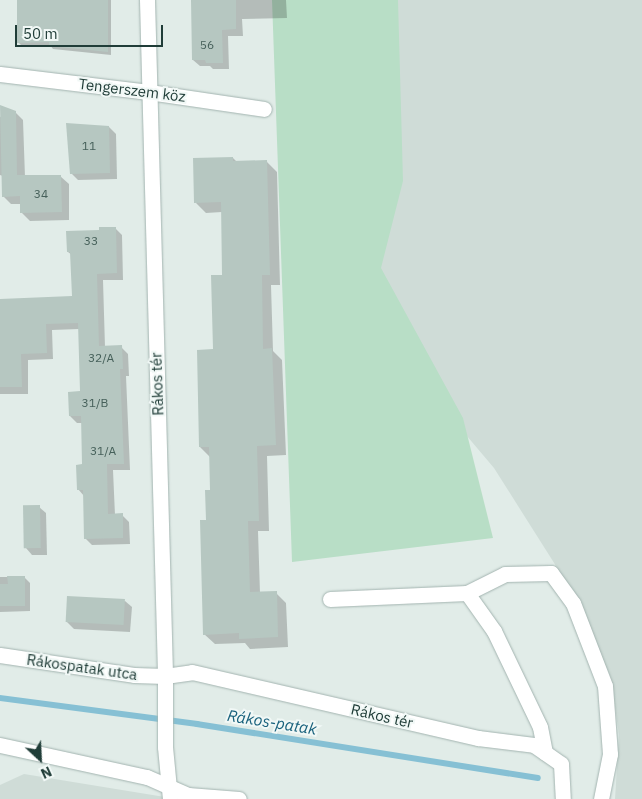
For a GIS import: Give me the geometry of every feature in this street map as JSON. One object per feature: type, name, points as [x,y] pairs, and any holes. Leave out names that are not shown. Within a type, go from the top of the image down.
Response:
[{"type":"street","name":"Rákos tér","points":[[147,0],[165,676],[165,747],[170,793]]},
{"type":"street","name":"Tengerszem köz","points":[[0,74],[149,92],[264,109]]},
{"type":"street","points":[[330,599],[467,593],[505,574],[551,573],[573,604],[605,686],[610,754],[601,799]]},
{"type":"street","points":[[467,593],[494,631],[540,727],[545,753]]},
{"type":"street","name":"Rákospatak utca","points":[[0,655],[134,675],[165,676]]},
{"type":"street","name":"Rákos tér","points":[[165,676],[192,672],[478,738],[534,745],[561,764],[563,799]]},
{"type":"street","points":[[0,745],[147,777],[170,793],[239,799]]},
{"type":"shaded area","points":[[272,0],[642,0],[642,799],[615,799],[619,735],[611,678],[575,596],[494,468],[373,325]]},
{"type":"shaded area","points":[[24,774],[177,799],[0,799],[0,785]]},
{"type":"green space","points":[[272,0],[398,0],[403,181],[381,268],[463,418],[493,538],[292,562]]},
{"type":"building","points":[[17,0],[108,0],[108,52],[49,46],[49,42],[17,43]]},
{"type":"building","points":[[191,0],[236,0],[236,29],[222,30],[223,63],[206,63],[205,60],[192,60]]},
{"type":"building","points":[[0,105],[16,111],[17,175],[61,175],[62,212],[20,213],[20,196],[2,197]]},
{"type":"building","points":[[66,123],[109,126],[110,173],[70,174]]},
{"type":"building","points":[[233,157],[233,161],[267,160],[270,275],[262,275],[263,349],[272,348],[276,445],[257,446],[259,521],[248,521],[250,592],[277,591],[278,637],[239,639],[239,633],[203,635],[200,520],[206,520],[205,490],[210,490],[209,447],[199,447],[197,350],[213,349],[211,275],[222,275],[221,202],[194,203],[193,158]]},
{"type":"building","points":[[99,227],[116,227],[117,273],[97,274],[99,346],[122,345],[123,369],[120,369],[124,464],[107,464],[108,514],[123,513],[123,538],[84,539],[83,490],[77,490],[76,465],[82,464],[81,416],[69,416],[68,392],[80,391],[78,323],[46,324],[47,353],[21,354],[22,387],[0,387],[0,299],[72,296],[70,252],[67,252],[66,231],[99,230]]},
{"type":"building","points":[[23,505],[40,505],[41,548],[24,548]]},
{"type":"building","points":[[7,576],[25,576],[25,606],[0,606],[0,584],[8,584]]},
{"type":"building","points":[[67,596],[125,599],[124,625],[66,622]]},
{"type":"waterway","name":"Rákos-patak","points":[[0,698],[197,724],[538,778]]}]
